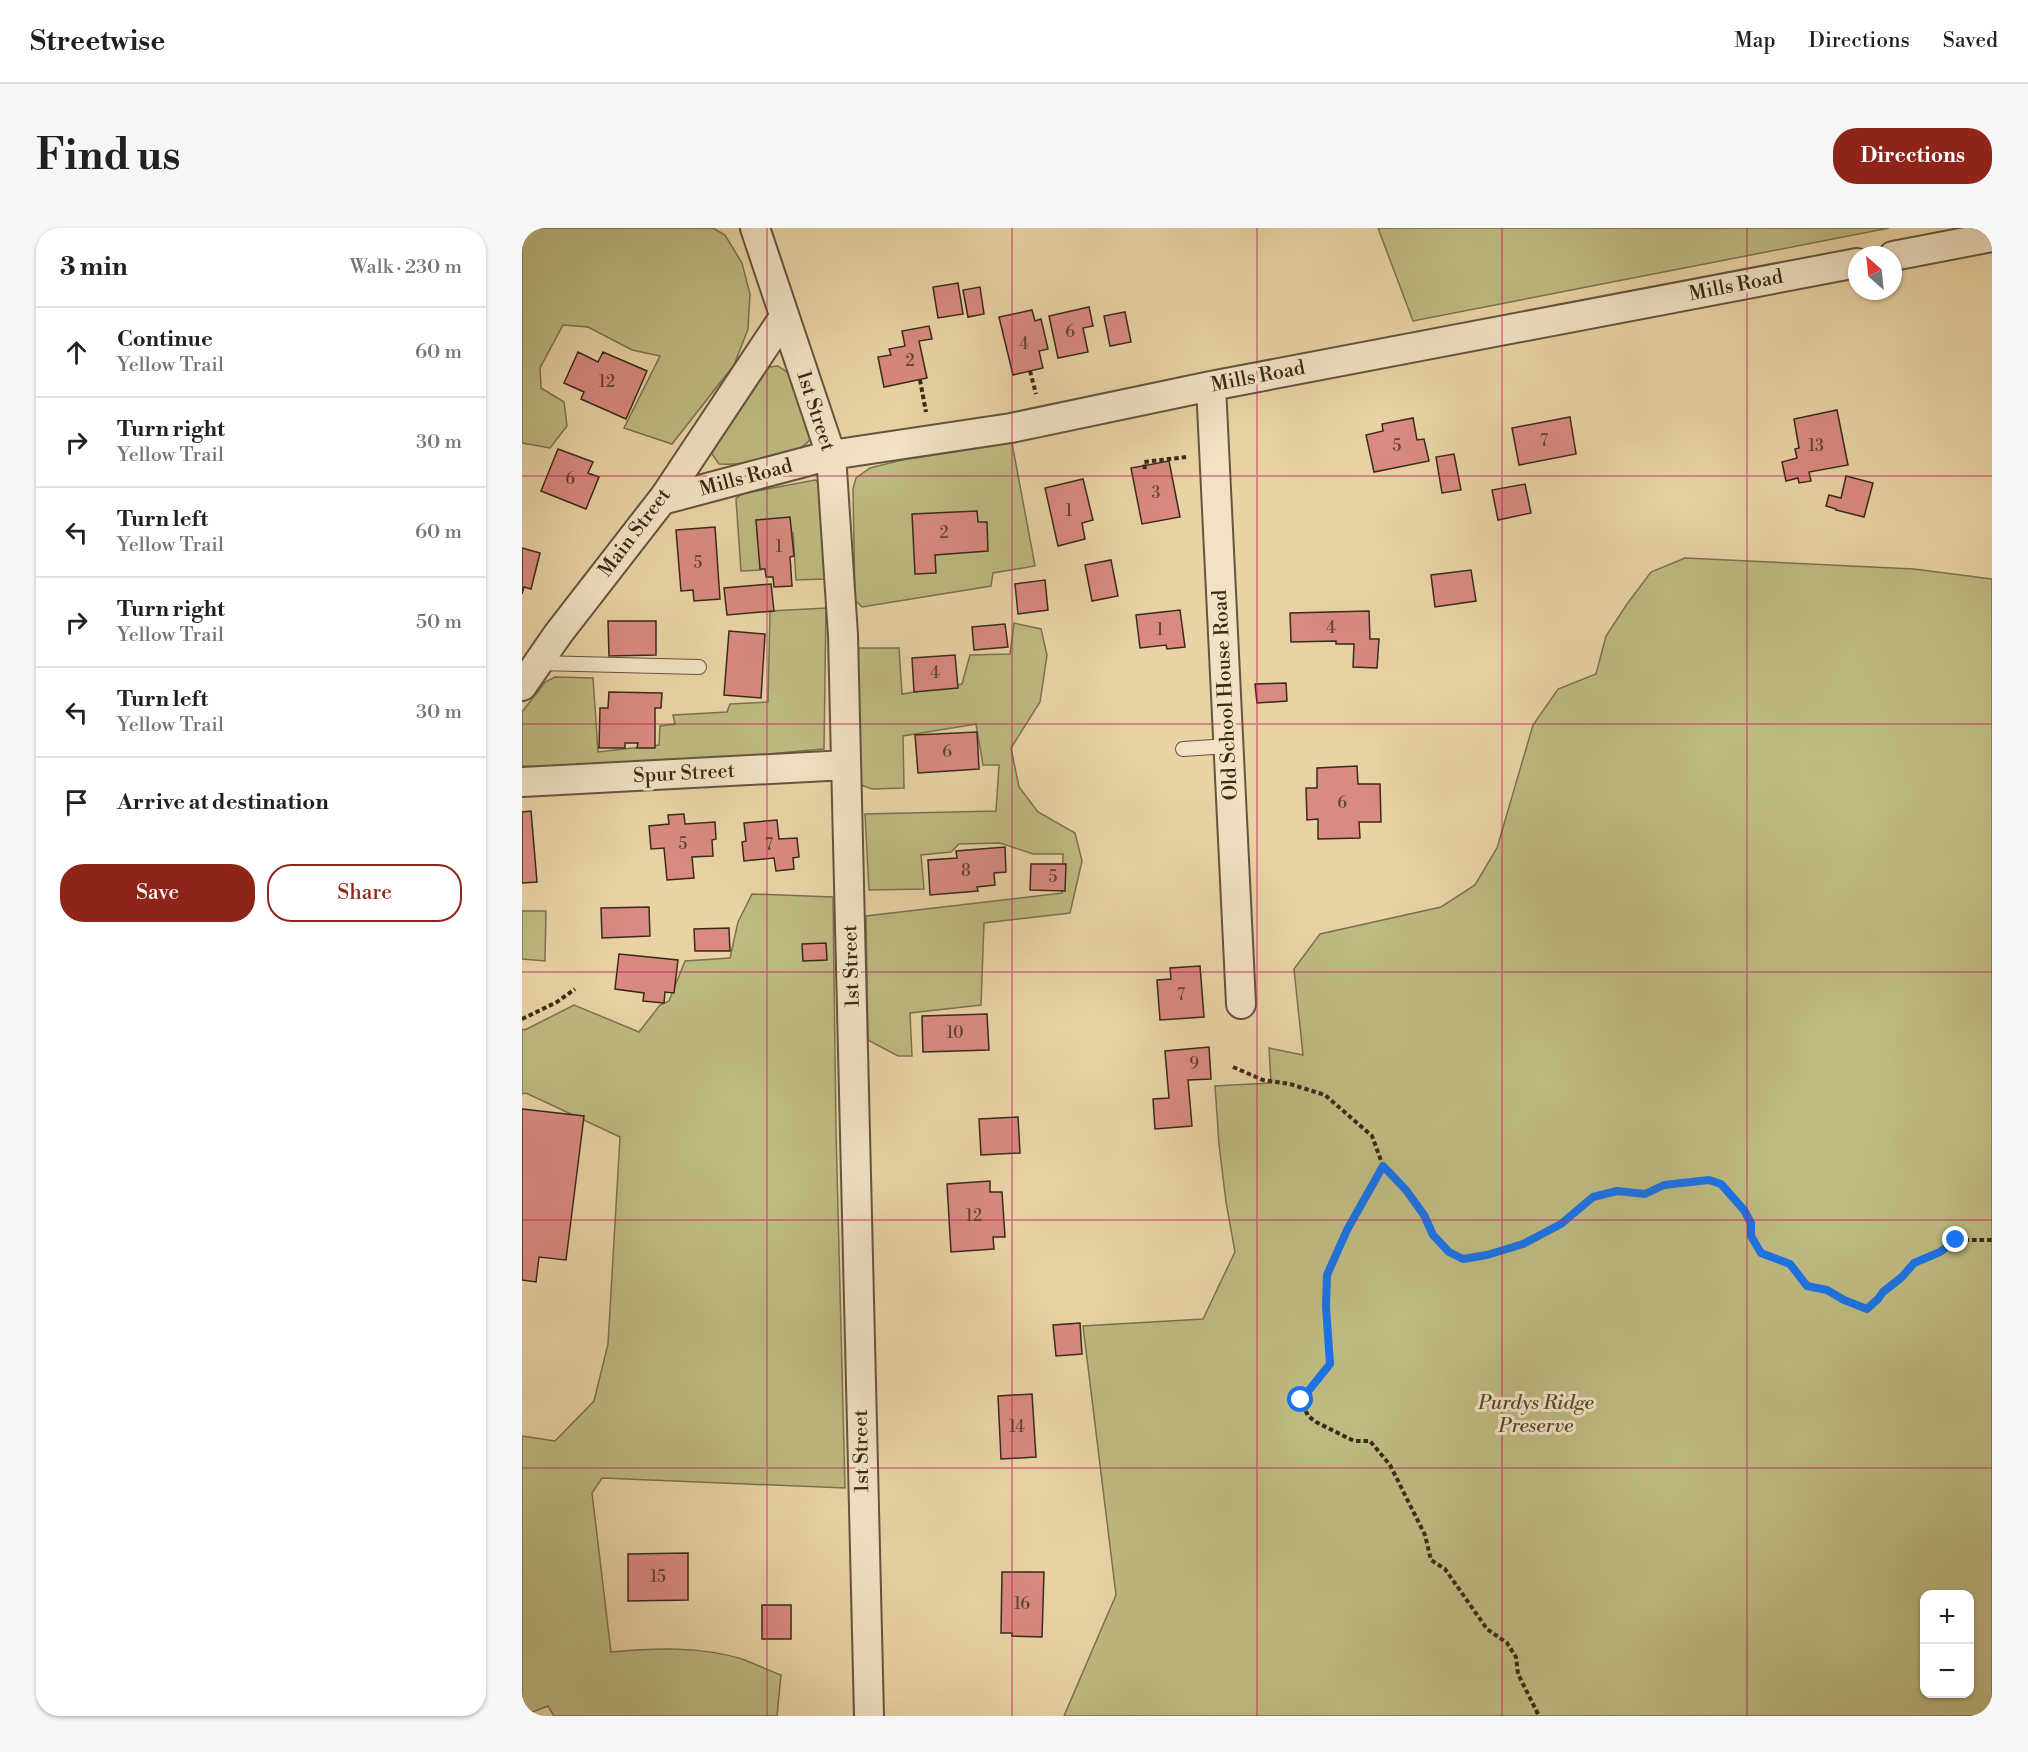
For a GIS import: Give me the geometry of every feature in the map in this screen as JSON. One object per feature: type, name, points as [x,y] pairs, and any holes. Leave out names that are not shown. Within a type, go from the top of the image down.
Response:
[{"type":"street","name":"1st Street","points":[[755,228],[831,454],[843,635],[869,1716]]},
{"type":"street","points":[[1902,254],[1992,237]]},
{"type":"street","name":"Mills Road","points":[[662,500],[831,454],[1011,428],[1211,386],[1848,265]]},
{"type":"street","name":"Main Street","points":[[522,686],[662,500],[784,317]]},
{"type":"street","name":"Old School House Road","points":[[1211,386],[1241,1004]]},
{"type":"street","name":"Spur Street","points":[[522,782],[846,765]]},
{"type":"lane","points":[[538,663],[699,667]]},
{"type":"lane","points":[[1183,749],[1228,746]]},
{"type":"path","points":[[1145,469],[1144,462],[1214,453]]},
{"type":"path","points":[[522,1019],[556,1002],[575,989]]},
{"type":"path","points":[[1233,1067],[1263,1080],[1290,1084],[1324,1095],[1372,1136],[1383,1166],[1406,1190],[1424,1215],[1433,1235],[1449,1252],[1463,1259],[1487,1255],[1523,1244],[1561,1224],[1593,1197],[1617,1191],[1645,1194],[1664,1185],[1709,1180],[1721,1184],[1744,1210],[1751,1223],[1751,1236],[1761,1253],[1790,1264],[1807,1286],[1827,1290],[1867,1309],[1914,1263],[1940,1252],[1956,1240],[1992,1240]]},
{"type":"path","points":[[1383,1166],[1347,1230],[1327,1275],[1326,1307],[1330,1364],[1301,1400],[1308,1416],[1316,1422],[1354,1441],[1370,1441],[1390,1465],[1425,1535],[1431,1560],[1445,1569],[1487,1629],[1507,1642],[1516,1657],[1518,1674],[1539,1716]]},
{"type":"green space","points":[[522,228],[713,228],[725,235],[742,263],[750,294],[748,329],[734,365],[672,444],[624,428],[660,356],[632,350],[588,327],[563,325],[540,368],[541,388],[564,402],[567,426],[550,448],[522,443]]},
{"type":"green space","points":[[1378,228],[1889,228],[1413,321]]},
{"type":"green space","points":[[778,366],[787,372],[795,388],[810,439],[804,446],[782,456],[755,462],[719,464],[712,454],[722,432],[760,373],[769,367]]},
{"type":"green space","points":[[1012,443],[1035,566],[993,573],[991,586],[862,607],[855,600],[853,489],[856,478],[870,468],[902,460]]},
{"type":"green space","points":[[815,480],[822,484],[824,579],[796,580],[793,533],[776,520],[757,529],[761,570],[741,571],[736,499],[741,494]]},
{"type":"green space","name":"Purdys Ridge Preserve","points":[[1685,558],[1914,569],[1992,579],[1992,1716],[1064,1716],[1116,1595],[1083,1326],[1203,1319],[1235,1252],[1219,1144],[1215,1086],[1271,1083],[1269,1048],[1303,1055],[1294,969],[1320,934],[1441,907],[1475,885],[1497,848],[1533,725],[1558,689],[1596,674],[1606,636],[1651,572]]},
{"type":"green space","points":[[826,608],[824,749],[636,765],[522,766],[522,712],[545,682],[555,677],[593,678],[598,752],[659,745],[660,726],[675,724],[673,715],[727,712],[730,704],[768,702],[770,611]]},
{"type":"green space","points":[[1014,623],[1041,629],[1047,655],[1040,702],[1011,748],[1019,787],[1038,812],[1075,833],[1082,861],[1070,913],[984,923],[981,1005],[910,1013],[912,1056],[898,1056],[868,1040],[866,916],[1062,893],[1063,854],[1033,854],[1000,843],[959,844],[951,852],[921,855],[924,889],[869,890],[865,814],[996,811],[999,765],[983,765],[976,724],[903,736],[904,788],[872,789],[861,785],[857,648],[899,648],[902,694],[962,684],[970,655],[1010,654]]},
{"type":"green space","points":[[752,894],[833,897],[845,1488],[602,1478],[592,1493],[611,1652],[676,1649],[710,1652],[742,1659],[781,1675],[777,1716],[554,1716],[548,1706],[522,1716],[522,1436],[555,1441],[594,1401],[608,1344],[620,1137],[526,1093],[522,1094],[522,1029],[525,1030],[574,1005],[639,1032],[660,1005],[669,1001],[685,961],[730,958],[738,922]]},
{"type":"green space","points":[[522,911],[546,911],[545,961],[522,959]]},
{"type":"building","points":[[958,283],[963,314],[938,318],[933,287]]},
{"type":"building","points":[[980,287],[984,314],[968,317],[963,290]]},
{"type":"building","points":[[1089,307],[1093,326],[1083,328],[1088,352],[1058,358],[1049,316]]},
{"type":"building","points":[[1032,310],[1035,321],[1041,319],[1048,349],[1039,351],[1043,368],[1013,375],[999,317]]},
{"type":"building","points":[[1125,312],[1131,342],[1110,346],[1104,316]]},
{"type":"building","points":[[929,326],[932,339],[919,341],[927,378],[884,387],[878,357],[891,355],[889,349],[905,346],[902,331]]},
{"type":"building","points":[[578,352],[598,362],[603,352],[647,371],[626,419],[581,399],[584,392],[564,383]]},
{"type":"building","points":[[1837,410],[1848,465],[1809,472],[1811,481],[1799,483],[1798,478],[1786,481],[1782,462],[1797,458],[1795,449],[1799,448],[1794,419]]},
{"type":"building","points":[[1570,417],[1576,454],[1519,465],[1512,428]]},
{"type":"building","points":[[1413,418],[1417,440],[1424,439],[1429,461],[1374,472],[1366,435],[1383,431],[1382,424]]},
{"type":"building","points":[[558,449],[593,462],[588,473],[599,477],[586,509],[541,491]]},
{"type":"building","points":[[1454,454],[1461,490],[1442,493],[1436,457]]},
{"type":"building","points":[[1169,461],[1180,517],[1142,524],[1131,468]]},
{"type":"building","points":[[1846,476],[1873,483],[1864,517],[1826,506],[1829,495],[1841,498]]},
{"type":"building","points":[[1083,479],[1093,520],[1082,523],[1085,539],[1058,546],[1045,488]]},
{"type":"building","points":[[1525,484],[1531,513],[1498,520],[1492,490]]},
{"type":"building","points":[[977,511],[978,522],[987,522],[988,551],[935,555],[936,573],[915,574],[912,514]]},
{"type":"building","points":[[790,517],[794,556],[790,557],[792,586],[774,587],[773,577],[766,577],[765,569],[760,569],[756,520]]},
{"type":"building","points":[[715,527],[720,599],[694,601],[693,590],[681,591],[676,530]]},
{"type":"building","points":[[522,548],[540,553],[531,589],[524,587],[522,594]]},
{"type":"building","points":[[1111,560],[1118,596],[1092,601],[1085,565]]},
{"type":"building","points":[[1471,570],[1476,601],[1435,607],[1431,575]]},
{"type":"building","points":[[1045,580],[1048,610],[1018,614],[1015,584]]},
{"type":"building","points":[[771,584],[774,611],[727,615],[724,588]]},
{"type":"building","points":[[1180,610],[1185,647],[1167,649],[1166,645],[1140,648],[1136,615]]},
{"type":"building","points":[[1369,611],[1370,639],[1379,639],[1377,668],[1353,667],[1354,644],[1336,644],[1336,641],[1291,642],[1290,613]]},
{"type":"building","points":[[608,621],[656,621],[656,655],[609,656]]},
{"type":"building","points":[[1005,624],[1008,647],[974,650],[972,627]]},
{"type":"building","points":[[729,631],[765,634],[761,698],[724,695]]},
{"type":"building","points":[[955,655],[958,688],[914,692],[912,658]]},
{"type":"building","points":[[1286,683],[1287,701],[1257,703],[1255,684]]},
{"type":"building","points":[[609,692],[662,693],[661,708],[655,708],[655,748],[637,748],[638,743],[625,743],[625,748],[599,748],[600,708],[608,708]]},
{"type":"building","points":[[977,732],[979,769],[918,773],[915,735]]},
{"type":"building","points":[[1357,766],[1358,784],[1380,784],[1381,822],[1359,822],[1360,838],[1318,839],[1318,819],[1307,820],[1306,788],[1317,788],[1317,768]]},
{"type":"building","points":[[531,811],[537,882],[522,883],[522,812]]},
{"type":"building","points":[[684,814],[685,824],[715,822],[716,839],[712,840],[713,856],[692,857],[694,878],[667,880],[664,848],[651,849],[649,826],[669,824],[668,815]]},
{"type":"building","points":[[777,820],[779,839],[797,838],[799,857],[793,858],[794,869],[776,871],[774,858],[744,861],[742,842],[746,841],[744,823]]},
{"type":"building","points":[[1005,847],[1006,872],[994,873],[995,885],[977,887],[978,891],[930,895],[928,860],[957,858],[956,851]]},
{"type":"building","points":[[1031,864],[1066,864],[1065,891],[1030,890]]},
{"type":"building","points":[[649,907],[650,936],[602,938],[601,908]]},
{"type":"building","points":[[729,928],[730,951],[695,951],[694,929]]},
{"type":"building","points":[[826,943],[827,960],[803,961],[802,944]]},
{"type":"building","points":[[619,954],[678,960],[674,993],[665,992],[664,1003],[643,1001],[644,993],[615,989]]},
{"type":"building","points":[[1200,966],[1204,1017],[1160,1020],[1157,980],[1171,979],[1170,968]]},
{"type":"building","points":[[987,1014],[989,1050],[923,1052],[922,1016]]},
{"type":"building","points":[[1209,1047],[1211,1079],[1188,1080],[1192,1126],[1155,1129],[1153,1099],[1169,1098],[1165,1051]]},
{"type":"building","points":[[522,1109],[584,1116],[566,1260],[539,1257],[536,1282],[522,1280]]},
{"type":"building","points":[[1018,1117],[1020,1153],[981,1155],[979,1119]]},
{"type":"building","points":[[990,1181],[990,1192],[1002,1192],[1005,1237],[993,1237],[994,1249],[951,1252],[947,1184]]},
{"type":"building","points":[[1080,1323],[1082,1354],[1056,1356],[1053,1325]]},
{"type":"building","points":[[1032,1394],[1036,1457],[1001,1459],[998,1396]]},
{"type":"building","points":[[688,1553],[688,1600],[628,1601],[628,1554]]},
{"type":"building","points":[[1002,1572],[1044,1572],[1042,1637],[1012,1636],[1012,1633],[1001,1633]]},
{"type":"building","points":[[762,1605],[791,1605],[791,1639],[762,1639]]},
{"type":"route","points":[[1301,1400],[1330,1364],[1326,1307],[1327,1275],[1347,1230],[1383,1166],[1406,1190],[1424,1215],[1433,1235],[1449,1252],[1463,1259],[1487,1255],[1523,1244],[1561,1224],[1593,1197],[1617,1191],[1645,1194],[1664,1185],[1709,1180],[1721,1184],[1744,1210],[1751,1223],[1751,1236],[1761,1253],[1790,1264],[1807,1286],[1827,1290],[1867,1309],[1914,1263],[1940,1252],[1956,1240]]}]
